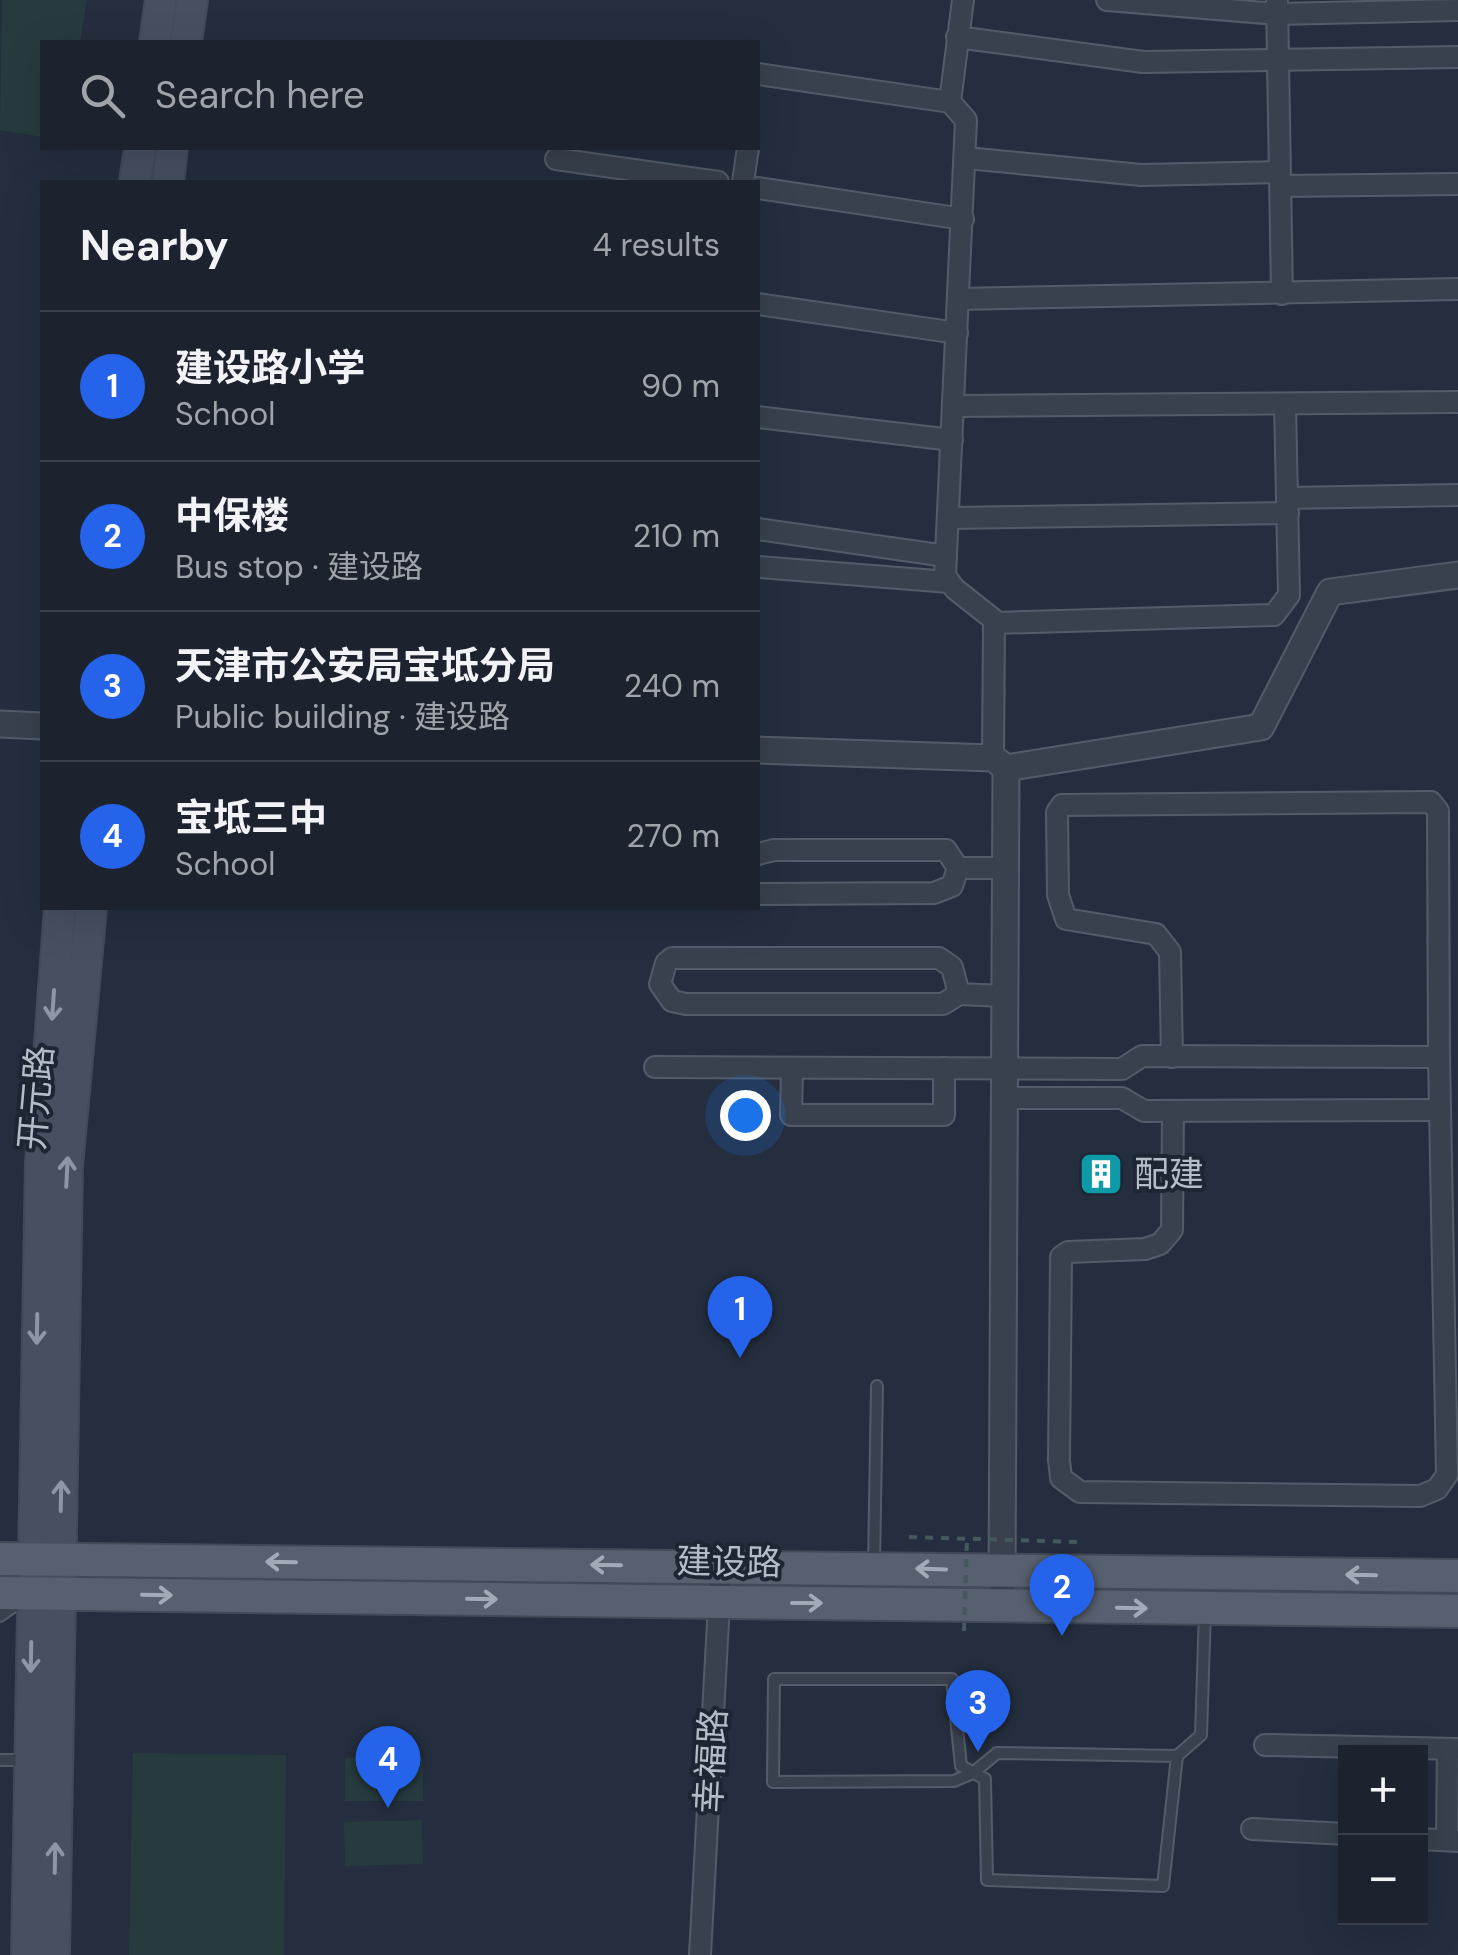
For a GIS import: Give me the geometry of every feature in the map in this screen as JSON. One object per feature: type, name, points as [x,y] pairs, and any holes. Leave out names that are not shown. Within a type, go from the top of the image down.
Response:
[{"type":"main road","points":[[155,40],[160,0]]},
{"type":"main road","points":[[186,40],[192,0]]},
{"type":"main road","points":[[136,180],[140,150]]},
{"type":"main road","points":[[168,180],[172,150]]},
{"type":"main road","name":"开元路","points":[[27,1955],[15,1760],[30,1593],[41,1163],[60,910]]},
{"type":"main road","name":"开元路","points":[[31,1559],[91,910]]},
{"type":"main road","name":"建设路","points":[[31,1559],[1458,1576]]},
{"type":"main road","name":"开元路","points":[[30,1593],[54,1955]]},
{"type":"main road","name":"建设路","points":[[30,1593],[1204,1610],[1458,1610]]},
{"type":"street","points":[[950,102],[963,0]]},
{"type":"street","points":[[1107,0],[1458,10]]},
{"type":"street","points":[[1277,7],[1282,294]]},
{"type":"street","points":[[957,37],[1143,62],[1458,58]]},
{"type":"street","points":[[760,77],[950,102],[966,120],[945,576],[998,622]]},
{"type":"street","points":[[742,180],[748,150]]},
{"type":"street","points":[[966,158],[1141,175],[1458,184]]},
{"type":"street","points":[[556,159],[704,180]]},
{"type":"street","points":[[760,188],[963,218]]},
{"type":"street","points":[[959,299],[1458,289]]},
{"type":"street","points":[[760,304],[957,333]]},
{"type":"street","points":[[954,406],[1458,402]]},
{"type":"street","points":[[1001,1605],[1005,868],[994,622],[1274,615],[1289,595],[1285,404]]},
{"type":"street","points":[[760,417],[952,440]]},
{"type":"street","points":[[948,518],[1458,495]]},
{"type":"street","points":[[760,529],[946,556]]},
{"type":"street","points":[[760,567],[949,582]]},
{"type":"street","points":[[760,750],[999,763],[1261,727],[1330,592],[1458,575]]},
{"type":"street","points":[[0,724],[40,726]]},
{"type":"street","points":[[1172,1056],[1170,952],[1156,934],[1066,919],[1058,895],[1058,812],[1062,804],[1431,802],[1438,811],[1438,1057],[1447,1475],[1436,1489],[1420,1496],[1080,1492],[1062,1478],[1058,1460],[1061,1257],[1068,1252],[1145,1248],[1160,1244],[1172,1230],[1173,1111]]},
{"type":"street","points":[[760,854],[774,850],[946,850],[958,868]]},
{"type":"street","points":[[958,868],[1005,868]]},
{"type":"street","points":[[760,894],[934,894],[952,886],[958,868]]},
{"type":"street","points":[[959,994],[952,967],[940,958],[672,958],[666,963],[660,984],[672,1002],[686,1004],[943,1004],[959,994],[1004,996]]},
{"type":"street","points":[[655,1068],[1122,1069],[1142,1056],[1438,1057]]},
{"type":"street","points":[[792,1068],[790,1115],[944,1116],[944,1068]]},
{"type":"street","points":[[1122,1069],[1122,1098]]},
{"type":"street","points":[[1004,1098],[1122,1098],[1144,1111],[1440,1110]]},
{"type":"street","name":"幸福路","points":[[700,1955],[721,1566]]},
{"type":"street","points":[[1265,1745],[1453,1749],[1453,1840],[1428,1839]]},
{"type":"street","points":[[1252,1829],[1338,1834]]},
{"type":"lane","points":[[874,1567],[877,1386]]},
{"type":"lane","points":[[0,1616],[30,1593]]},
{"type":"lane","points":[[1177,1756],[1163,1886],[987,1880],[985,1779],[973,1773],[961,1766],[952,1678],[774,1679],[773,1782],[954,1781],[973,1773],[998,1753],[1177,1756],[1201,1735],[1204,1610]]},
{"type":"path","points":[[909,1538],[1081,1542]]},
{"type":"path","points":[[964,1631],[967,1539]]},
{"type":"green space","points":[[2,0],[87,0],[80,40],[40,40],[40,137],[0,130]]},
{"type":"green space","points":[[133,1753],[286,1755],[284,1955],[129,1955]]},
{"type":"green space","points":[[423,1757],[423,1801],[345,1801],[345,1758]]},
{"type":"green space","points":[[422,1820],[423,1864],[345,1866],[344,1822]]},
{"type":"place","name":"配建","points":[[1101,1174]]},
{"type":"place","name":"建设路小学","points":[[740,1358]]},
{"type":"place","name":"中保楼","points":[[1062,1636]]},
{"type":"place","name":"天津市公安局宝坻分局","points":[[978,1752]]},
{"type":"place","name":"宝坻三中","points":[[388,1808]]}]
